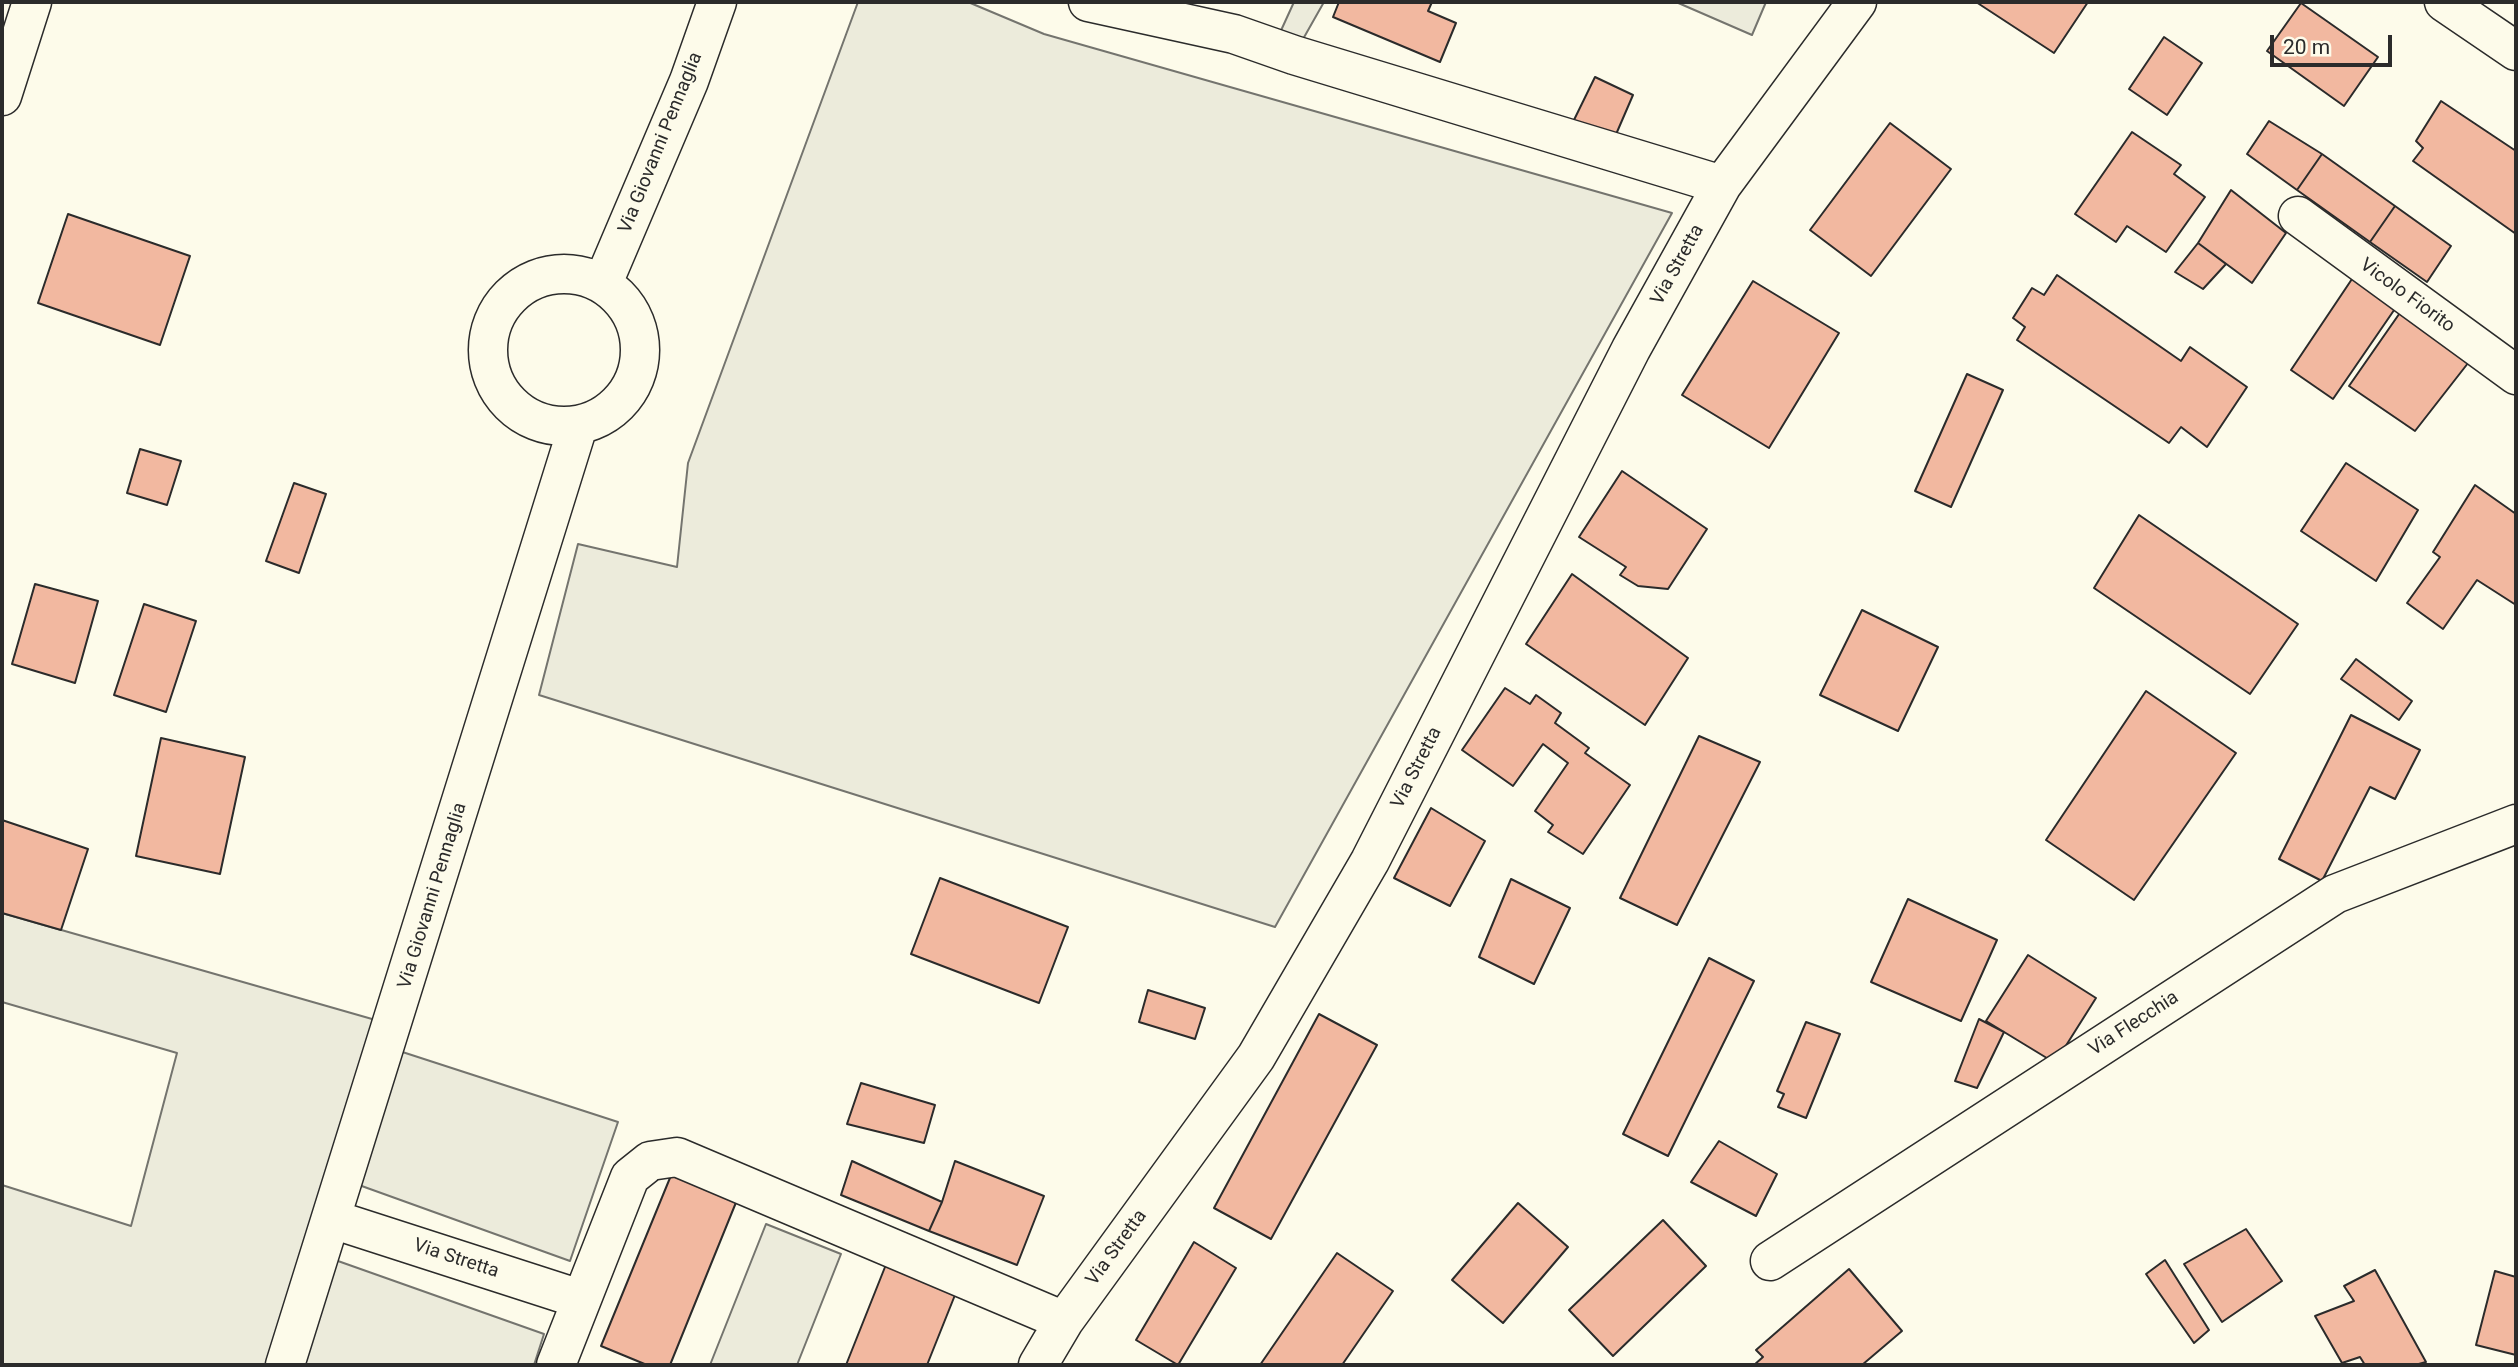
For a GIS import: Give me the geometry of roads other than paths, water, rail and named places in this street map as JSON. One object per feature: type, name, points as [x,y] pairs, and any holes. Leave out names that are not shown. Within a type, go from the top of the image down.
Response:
[{"type":"street","points":[[2,96],[32,2]]},
{"type":"street","name":"Via Giovanni Pennaglia","points":[[603,283],[689,81],[717,2]]},
{"type":"street","points":[[1088,2],[1134,7],[1234,34],[1294,55],[1722,185]]},
{"type":"street","name":"Via Stretta","points":[[1038,1365],[1064,1321],[1256,1057],[1370,861],[1632,349],[1722,185],[1857,2]]},
{"type":"street","points":[[2444,2],[2516,51]]},
{"type":"street","name":"Vicolo Fiorito","points":[[2298,216],[2516,375]]},
{"type":"street","points":[[576,273],[603,283],[627,304],[640,332],[641,364],[629,393],[607,414],[578,426],[548,425],[521,414],[500,393],[489,365],[488,336],[499,308],[519,287],[546,275],[576,273]]},
{"type":"street","name":"Via Giovanni Pennaglia","points":[[285,1365],[578,426]]},
{"type":"street","name":"Via Flecchia","points":[[1770,1261],[2335,894],[2516,824]]},
{"type":"street","points":[[556,1365],[630,1177],[650,1161],[677,1157],[1064,1321]]},
{"type":"street","name":"Via Stretta","points":[[332,1219],[580,1299]]}]
